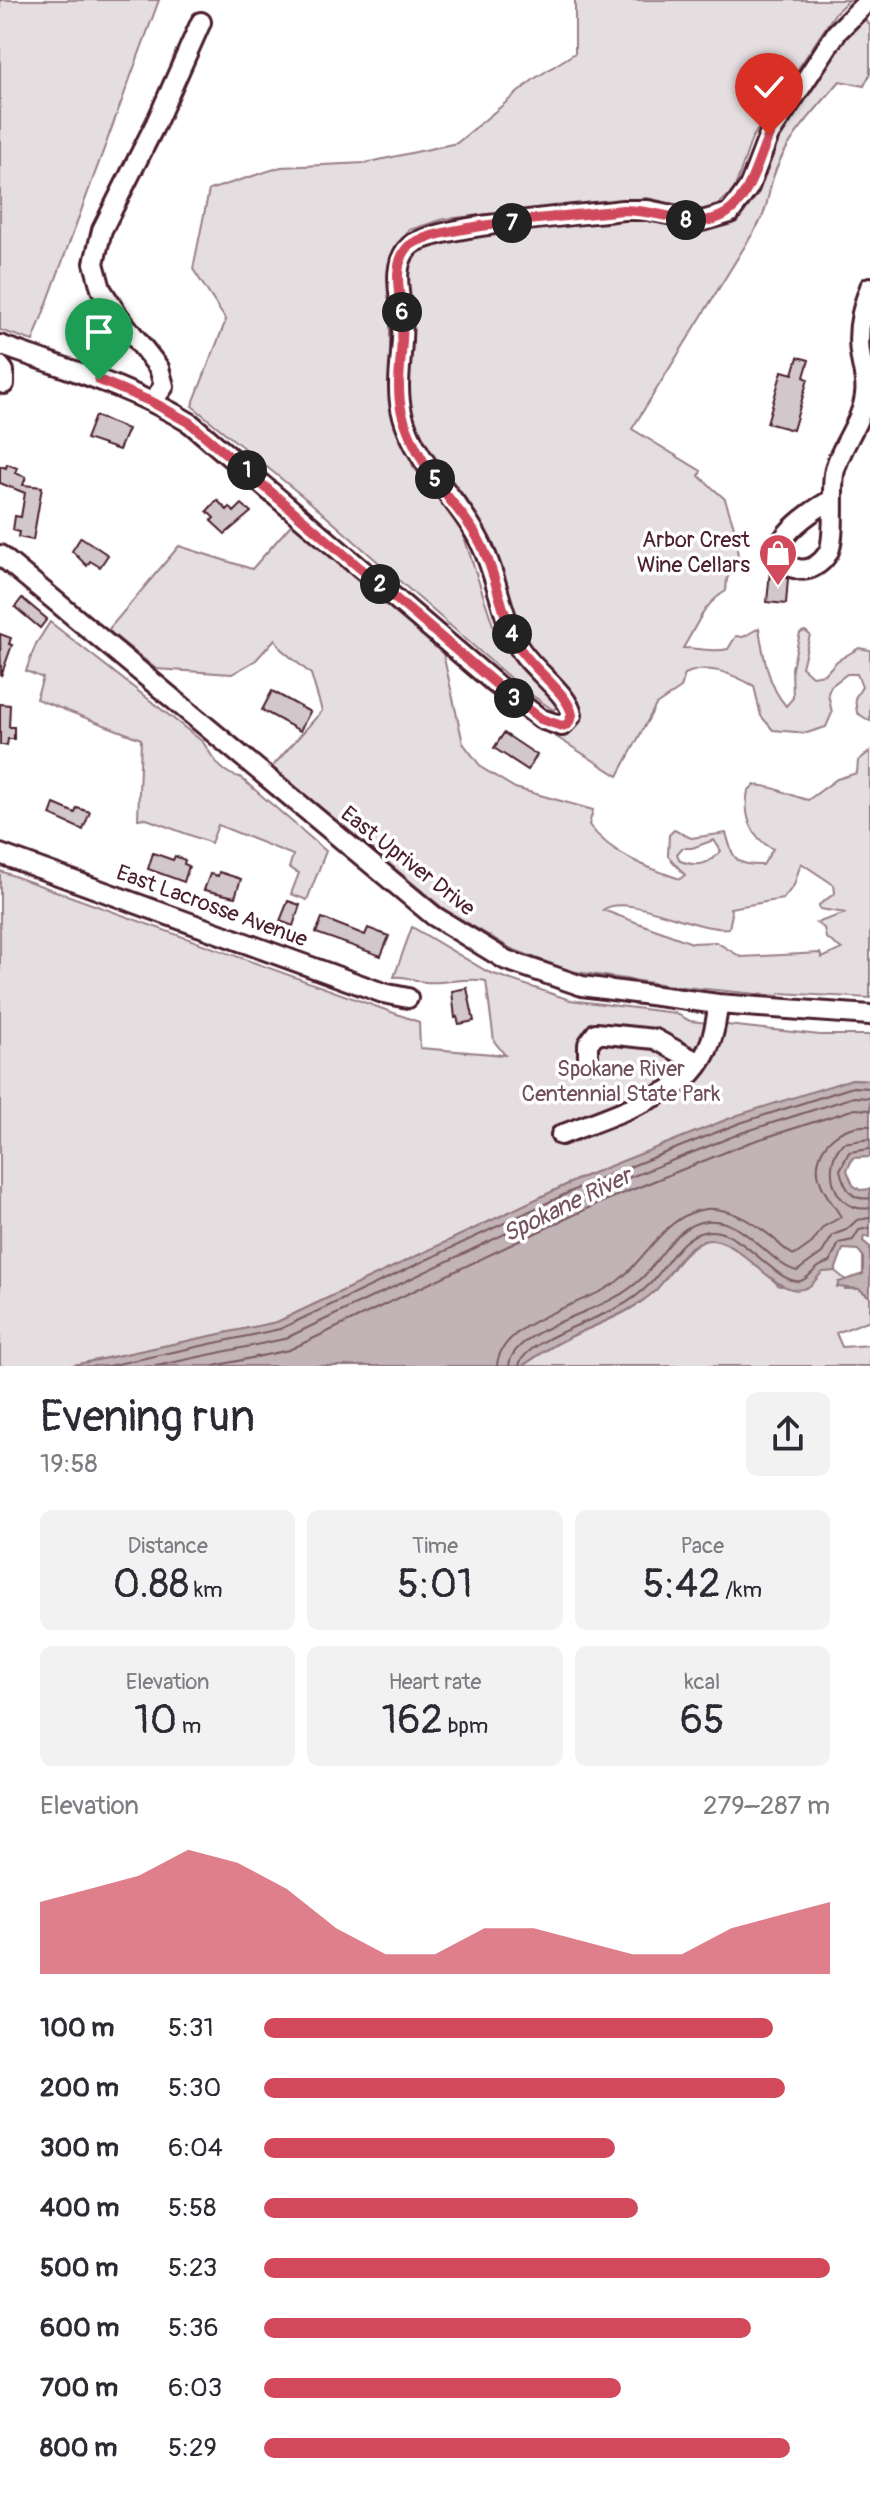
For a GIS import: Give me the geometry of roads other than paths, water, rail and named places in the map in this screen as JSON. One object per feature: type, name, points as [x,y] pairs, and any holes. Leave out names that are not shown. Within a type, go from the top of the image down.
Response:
[{"type":"street","points":[[0,345],[152,402],[190,423],[531,711],[554,726],[568,724],[572,715],[567,702],[520,649],[508,625],[480,542],[438,485],[411,438],[402,413],[399,394],[404,334],[399,280],[403,254],[427,236],[455,230],[623,210],[648,210],[702,221],[730,213],[749,187],[769,135],[837,32],[869,0]]},
{"type":"street","points":[[152,402],[164,386],[159,368],[101,289],[94,263],[102,230],[156,123],[201,22]]},
{"type":"street","points":[[830,501],[835,470],[865,399],[866,382],[858,342],[860,320],[870,287]]},
{"type":"street","name":"East Upriver Drive","points":[[0,555],[434,916],[506,960],[582,986],[718,1004],[870,1015]]},
{"type":"street","name":"East Lacrosse Avenue","points":[[0,854],[383,993],[408,998]]},
{"type":"street","points":[[561,1135],[631,1108],[690,1076],[715,1036],[718,1004]]},
{"type":"street","points":[[588,1061],[588,1044],[596,1033],[647,1036],[699,1063]]},
{"type":"water","name":"Spokane River","points":[[852,1079],[870,1080],[870,1157],[853,1158],[847,1170],[853,1185],[860,1190],[870,1189],[870,1237],[864,1236],[863,1241],[870,1247],[870,1297],[859,1289],[837,1287],[839,1282],[863,1274],[863,1256],[858,1250],[843,1249],[835,1271],[823,1272],[811,1285],[799,1290],[787,1288],[737,1250],[712,1240],[702,1241],[686,1251],[661,1284],[645,1299],[623,1313],[558,1343],[522,1366],[69,1366],[277,1322],[585,1176],[738,1115]]},
{"type":"place","name":"Arbor Crest Wine Cellars","points":[[778,587]]},
{"type":"park label","name":"Spokane River Centennial State Park","points":[[621,1082]]}]
